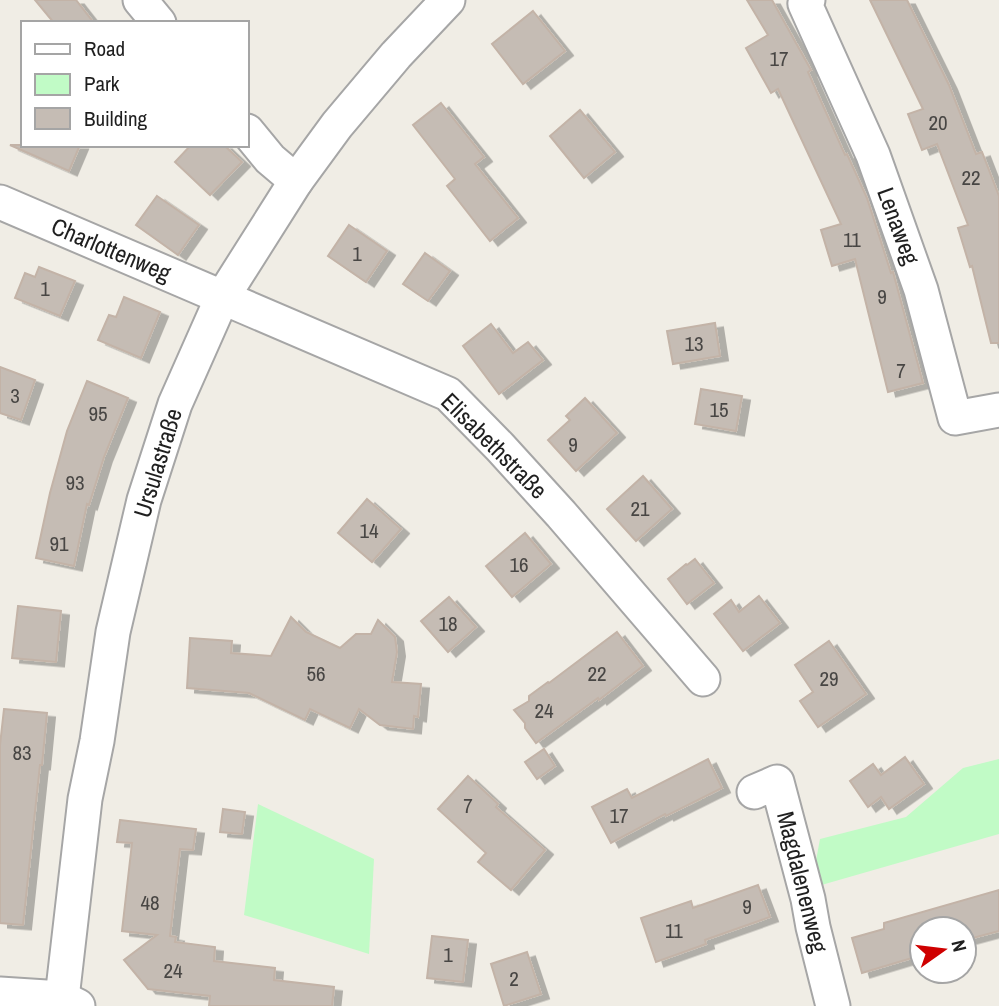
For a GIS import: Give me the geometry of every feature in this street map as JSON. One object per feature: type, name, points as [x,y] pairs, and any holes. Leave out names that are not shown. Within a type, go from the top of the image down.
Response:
[{"type":"street","points":[[140,0],[157,21]]},
{"type":"street","name":"Ursulastraße","points":[[67,1003],[85,799],[116,619],[145,500],[176,404],[222,298],[296,181],[337,125],[396,55],[448,0]]},
{"type":"street","name":"Lenaweg","points":[[808,0],[806,4],[873,155],[921,290],[955,418],[999,410]]},
{"type":"street","points":[[248,132],[270,159],[296,181]]},
{"type":"street","name":"Charlottenweg","points":[[0,202],[222,298]]},
{"type":"street","name":"Elisabethstraße","points":[[222,298],[448,394],[561,514],[704,679]]},
{"type":"street","name":"Magdalenenweg","points":[[754,792],[777,782],[833,1006]]},
{"type":"street","points":[[0,994],[67,1003]]},
{"type":"green space","points":[[999,759],[999,834],[818,886],[814,871],[820,839],[906,817],[963,768]]},
{"type":"green space","points":[[258,804],[374,859],[369,954],[244,915]]},
{"type":"building","points":[[35,0],[76,0],[92,21],[52,21]]},
{"type":"building","points":[[747,0],[772,0],[811,70],[808,72],[867,198],[891,273],[893,272],[923,383],[888,392],[855,259],[832,266],[821,230],[841,224],[778,89],[771,93],[746,48],[768,35]]},
{"type":"building","points":[[870,0],[907,0],[949,85],[976,154],[982,152],[999,196],[999,343],[991,343],[972,266],[970,267],[958,228],[968,225],[937,144],[922,150],[908,114],[923,109]]},
{"type":"building","points":[[533,11],[565,51],[523,84],[492,44]]},
{"type":"building","points":[[441,103],[484,157],[475,164],[518,218],[490,241],[447,186],[455,179],[413,125]]},
{"type":"building","points":[[580,110],[615,152],[584,178],[550,136]]},
{"type":"building","points":[[10,145],[79,147],[69,171]]},
{"type":"building","points":[[189,147],[226,147],[242,162],[210,195],[175,162]]},
{"type":"building","points":[[157,196],[199,225],[178,255],[136,225]]},
{"type":"building","points":[[349,225],[387,251],[366,282],[328,256]]},
{"type":"building","points":[[425,253],[450,271],[428,301],[403,284]]},
{"type":"building","points":[[39,267],[75,281],[60,316],[15,298],[25,273],[35,277]]},
{"type":"building","points":[[124,297],[160,312],[141,358],[98,340],[109,315],[116,317]]},
{"type":"building","points":[[715,323],[720,356],[673,364],[667,331]]},
{"type":"building","points":[[491,324],[513,353],[528,342],[543,360],[499,394],[463,346]]},
{"type":"building","points":[[0,367],[35,380],[21,420],[0,413]]},
{"type":"building","points":[[87,381],[128,398],[104,457],[89,505],[87,504],[74,566],[36,558],[67,431]]},
{"type":"building","points":[[701,389],[742,396],[736,431],[695,424]]},
{"type":"building","points":[[585,398],[617,433],[576,471],[548,440],[570,420],[566,416]]},
{"type":"building","points":[[643,476],[672,509],[636,541],[607,509]]},
{"type":"building","points":[[367,499],[401,529],[372,562],[338,533]]},
{"type":"building","points":[[525,533],[551,564],[512,597],[486,566]]},
{"type":"building","points":[[695,559],[714,583],[687,604],[668,579]]},
{"type":"building","points":[[759,596],[780,623],[743,651],[714,614],[731,600],[739,612]]},
{"type":"building","points":[[449,597],[476,627],[448,652],[421,621]]},
{"type":"building","points":[[18,606],[61,611],[56,662],[12,658]]},
{"type":"building","points":[[291,617],[306,632],[340,648],[356,634],[371,634],[378,620],[395,637],[397,652],[392,682],[421,684],[418,717],[414,716],[413,729],[380,725],[359,709],[350,728],[310,709],[305,720],[249,693],[187,688],[190,638],[232,641],[231,653],[271,656]]},
{"type":"building","points":[[617,632],[643,666],[536,743],[514,710],[529,701],[529,696]]},
{"type":"building","points":[[829,641],[866,694],[818,727],[800,701],[813,692],[795,665]]},
{"type":"building","points":[[4,709],[47,713],[23,925],[0,923],[0,745]]},
{"type":"building","points":[[544,749],[555,766],[537,779],[525,762]]},
{"type":"building","points":[[905,757],[924,784],[889,809],[881,797],[868,807],[850,781],[873,764],[881,775]]},
{"type":"building","points":[[708,759],[722,788],[611,843],[592,807],[627,789],[632,798]]},
{"type":"building","points":[[468,776],[498,804],[496,807],[545,850],[511,890],[478,862],[486,853],[438,809]]},
{"type":"building","points":[[223,809],[245,812],[242,834],[220,832]]},
{"type":"building","points":[[120,820],[196,829],[193,850],[180,849],[170,936],[176,937],[175,942],[215,947],[214,961],[275,968],[274,980],[334,987],[332,1006],[209,1006],[210,996],[148,989],[124,960],[157,935],[122,931],[132,843],[117,842]]},
{"type":"building","points":[[758,885],[770,917],[705,940],[706,944],[656,962],[641,918],[691,901],[693,908]]},
{"type":"building","points":[[999,890],[999,931],[978,937],[978,915],[912,915]]},
{"type":"building","points":[[908,916],[908,959],[862,973],[852,938],[884,929],[884,923]]},
{"type":"building","points":[[432,936],[468,940],[463,982],[427,978]]},
{"type":"building","points":[[527,952],[541,994],[504,1006],[491,964]]}]
